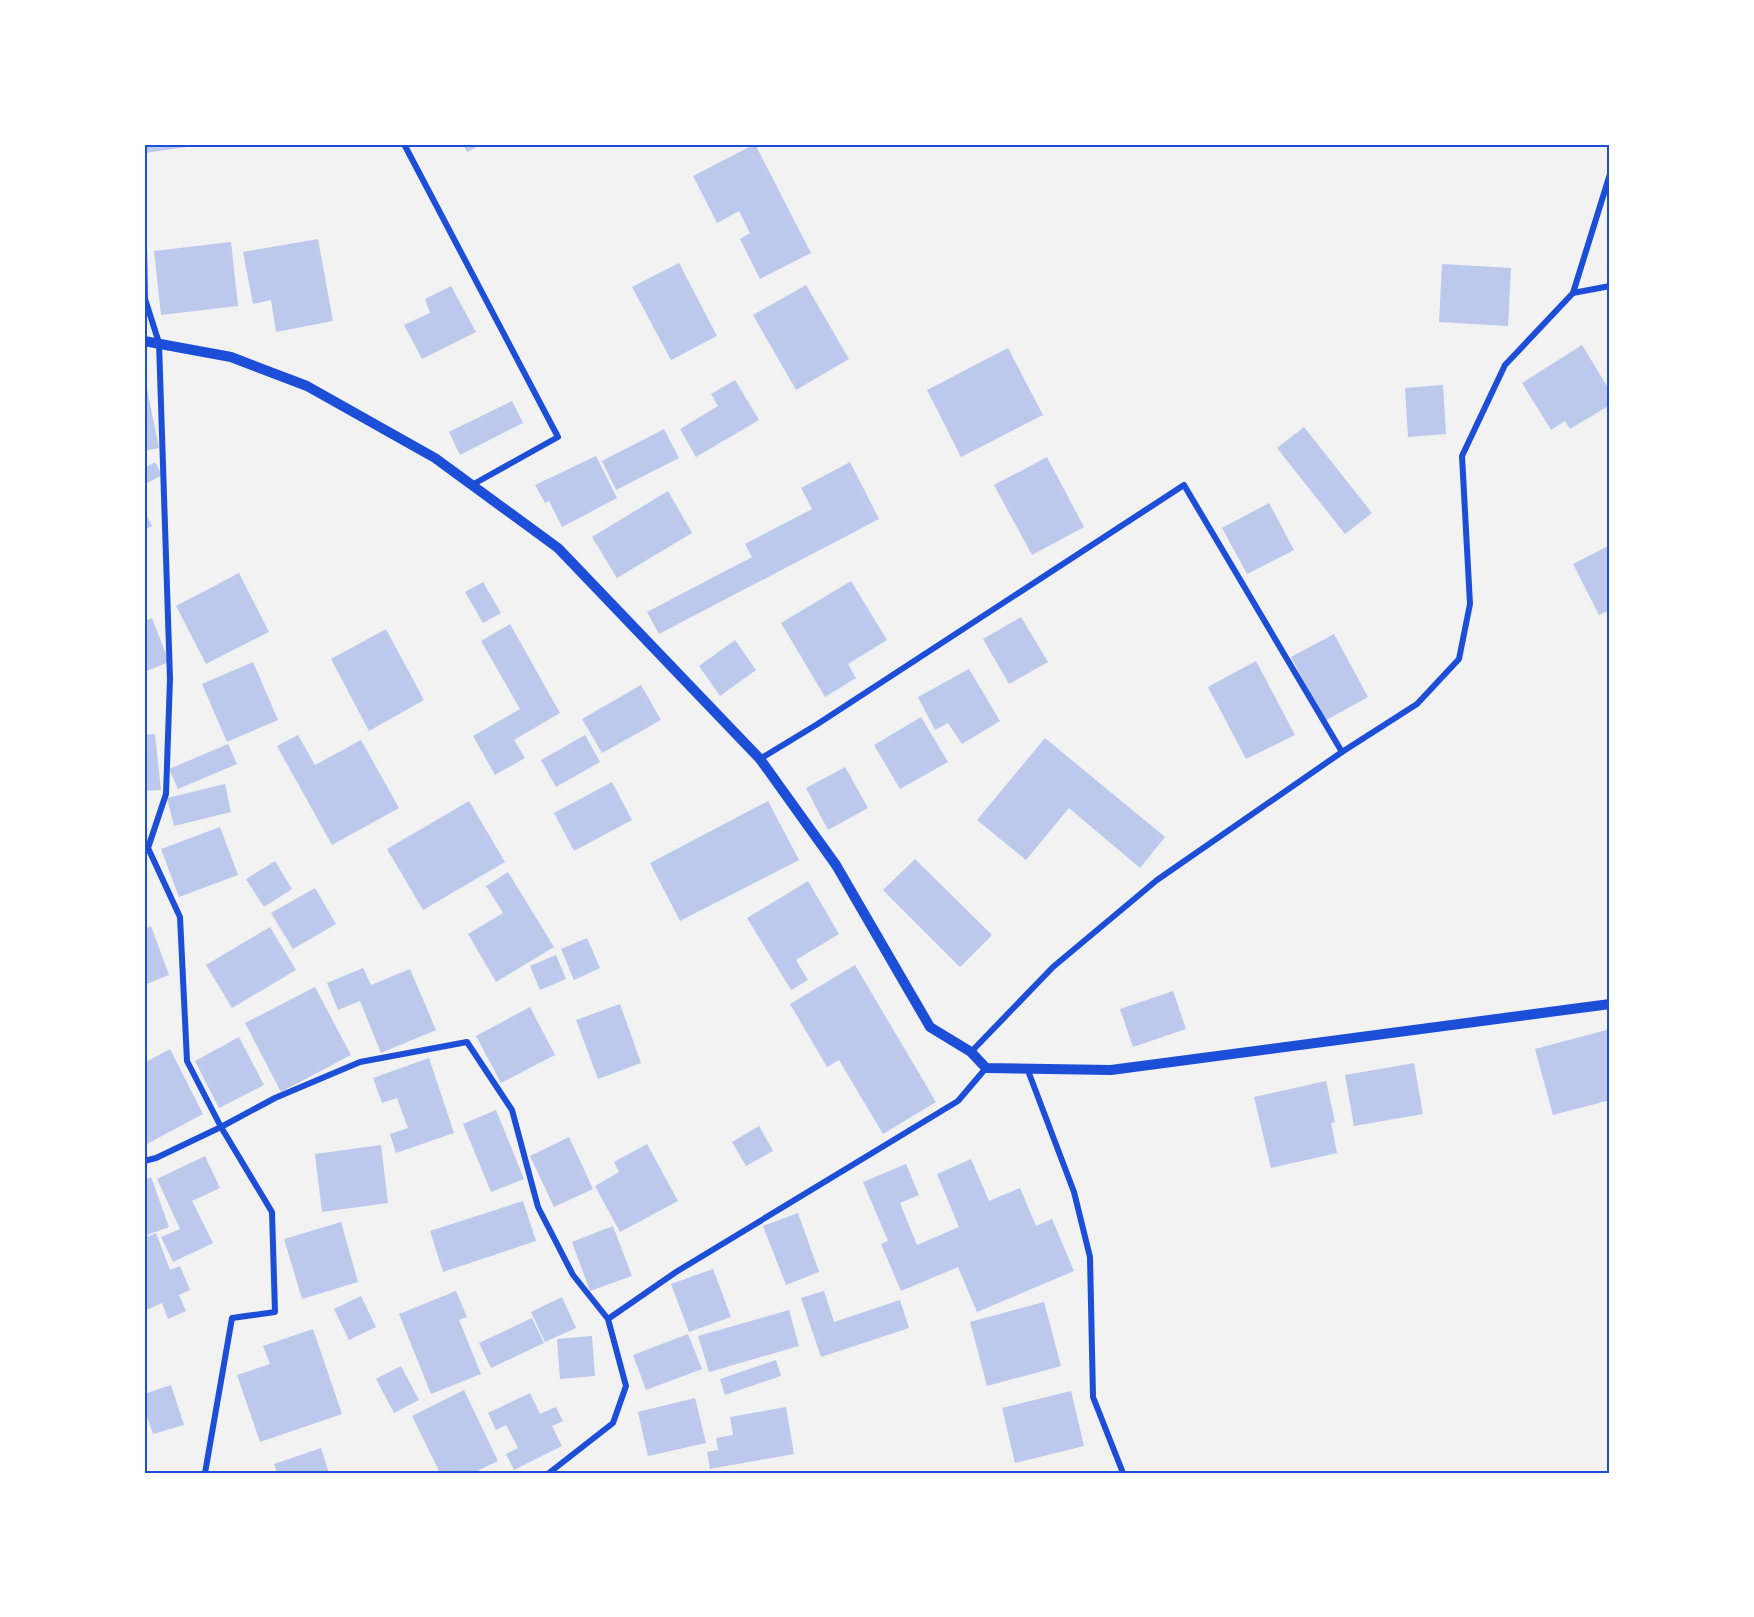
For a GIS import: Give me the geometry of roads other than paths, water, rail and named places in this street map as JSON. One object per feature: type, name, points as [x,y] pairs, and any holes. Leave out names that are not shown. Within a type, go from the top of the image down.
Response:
[{"type":"street","points":[[404,144],[558,436],[472,485]]},
{"type":"street","points":[[971,1052],[1053,967],[1157,880],[1342,752],[1417,704],[1459,659],[1470,604],[1462,456],[1505,365],[1573,293],[1610,174]]},
{"type":"street","points":[[144,247],[145,299],[159,343],[170,679],[166,794],[148,848],[180,917],[187,1062],[221,1127],[272,1212],[275,1312],[232,1318],[205,1473]]},
{"type":"street","points":[[1573,293],[1610,286]]},
{"type":"street","points":[[144,341],[231,357],[307,386],[435,458],[558,548],[760,759],[836,865],[930,1027],[971,1052],[986,1068],[1111,1070],[1610,1004]]},
{"type":"street","points":[[760,759],[816,725],[1184,485],[1342,752]]},
{"type":"street","points":[[144,1161],[156,1158],[221,1127],[274,1098],[360,1062],[467,1042],[512,1110],[538,1207],[573,1275],[608,1319],[626,1386],[613,1423],[549,1473]]},
{"type":"street","points":[[608,1319],[676,1272],[958,1101],[986,1068]]},
{"type":"street","points":[[1027,1068],[1074,1192],[1090,1257],[1093,1397],[1123,1473]]}]
